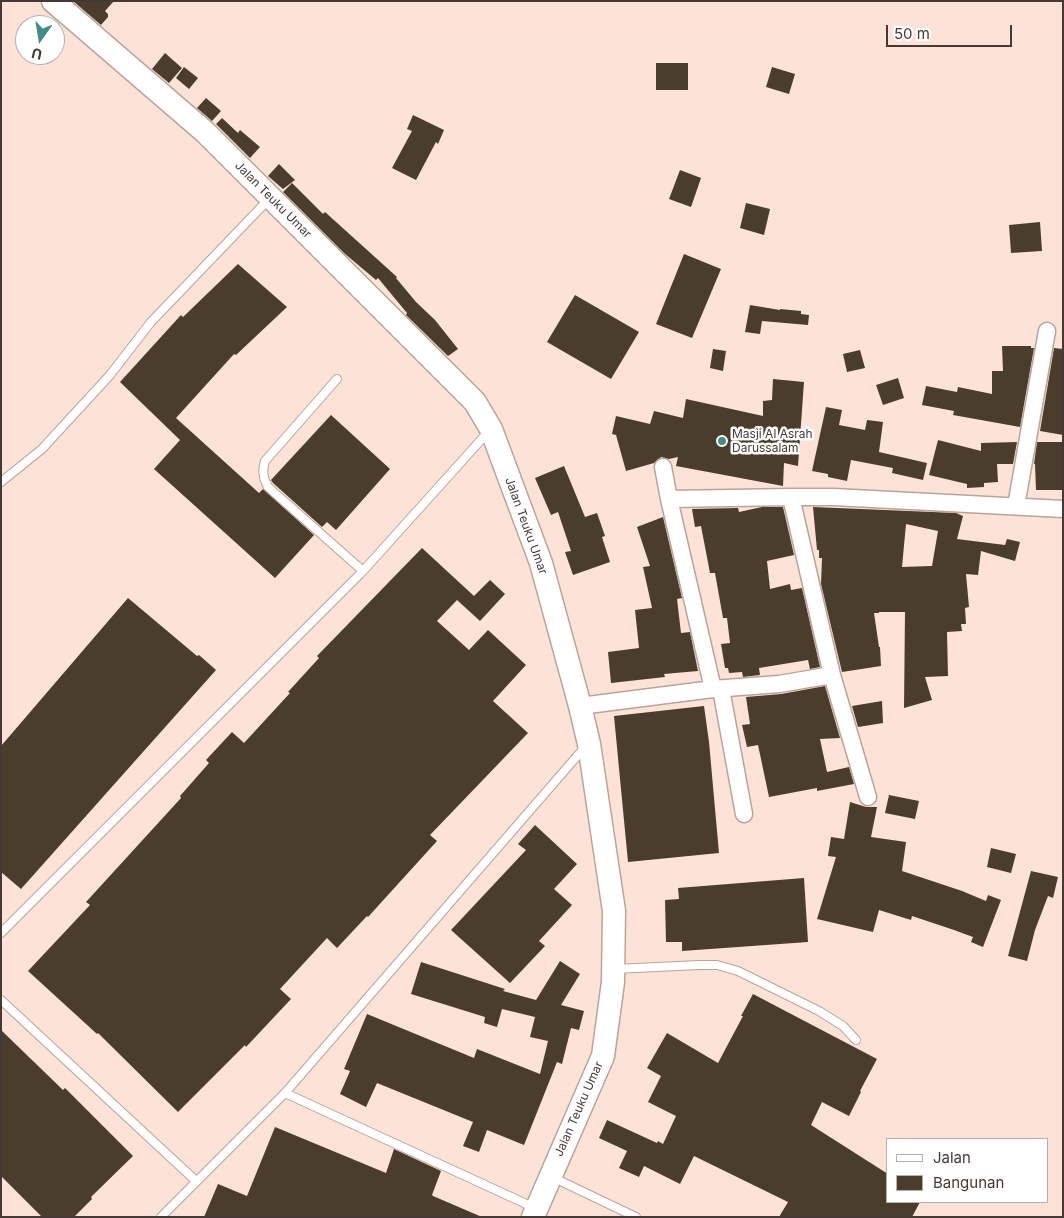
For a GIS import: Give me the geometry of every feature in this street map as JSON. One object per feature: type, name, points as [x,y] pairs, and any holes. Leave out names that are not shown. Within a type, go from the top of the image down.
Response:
[{"type":"main road","name":"Jalan Teuku Umar","points":[[53,1],[205,132],[475,402],[491,429],[540,563],[580,706],[589,744],[614,911],[613,970],[603,1056],[534,1213]]},
{"type":"street","points":[[1016,506],[1047,331]]},
{"type":"street","points":[[663,467],[717,689],[744,814]]},
{"type":"street","points":[[669,498],[834,496],[1063,509]]},
{"type":"street","points":[[791,497],[832,675],[868,797]]},
{"type":"street","points":[[580,706],[717,689],[779,684],[832,675]]},
{"type":"lane","points":[[1,482],[42,449],[110,375],[151,322],[270,197]]},
{"type":"lane","points":[[337,379],[265,462],[262,470],[268,487],[363,571]]},
{"type":"lane","points":[[1,933],[363,571],[491,429]]},
{"type":"lane","points":[[161,1217],[284,1093],[589,744]]},
{"type":"lane","points":[[613,970],[699,965],[731,969],[819,1011],[843,1026],[856,1040]]},
{"type":"lane","points":[[1,1000],[196,1181]]},
{"type":"lane","points":[[284,1093],[534,1213]]},
{"type":"lane","points":[[550,1176],[636,1217]]},
{"type":"building","points":[[73,1],[114,1],[105,11],[108,17],[101,25]]},
{"type":"building","points":[[165,53],[182,68],[169,83],[152,69]]},
{"type":"building","points":[[656,63],[688,63],[688,90],[656,90]]},
{"type":"building","points":[[184,67],[198,78],[189,89],[176,78]]},
{"type":"building","points":[[772,67],[795,74],[789,94],[766,87]]},
{"type":"building","points":[[206,98],[221,111],[212,121],[197,108]]},
{"type":"building","points":[[413,115],[444,130],[438,144],[436,142],[416,180],[392,168],[412,131],[407,129]]},
{"type":"building","points":[[222,118],[238,133],[240,130],[260,147],[250,158],[216,124]]},
{"type":"building","points":[[279,164],[295,180],[283,189],[268,176]]},
{"type":"building","points":[[680,170],[701,178],[691,207],[669,199]]},
{"type":"building","points":[[292,183],[323,214],[325,212],[397,277],[416,302],[435,320],[458,349],[448,356],[406,315],[407,313],[378,278],[376,280],[344,253],[283,192]]},
{"type":"building","points":[[746,203],[770,209],[764,235],[740,228]]},
{"type":"building","points":[[1040,222],[1042,251],[1011,253],[1009,225]]},
{"type":"building","points":[[684,254],[721,269],[692,338],[656,324]]},
{"type":"building","points":[[238,264],[287,307],[236,355],[234,354],[176,418],[259,493],[263,489],[314,535],[275,578],[154,469],[180,440],[120,382],[181,315],[183,317]]},
{"type":"building","points":[[575,295],[639,332],[611,379],[547,342]]},
{"type":"building","points":[[750,305],[801,311],[801,314],[809,315],[808,325],[762,321],[760,334],[745,332]]},
{"type":"building","points":[[1002,346],[1031,346],[1031,348],[1034,348],[1020,427],[953,415],[954,411],[922,405],[926,386],[957,392],[958,387],[992,394],[992,371],[1003,371]]},
{"type":"building","points":[[1054,348],[1063,349],[1063,435],[1040,431]]},
{"type":"building","points":[[713,349],[726,351],[723,371],[710,368]]},
{"type":"building","points":[[860,350],[865,368],[847,372],[843,354]]},
{"type":"building","points":[[898,378],[904,398],[883,405],[876,385]]},
{"type":"building","points":[[773,379],[804,382],[798,466],[784,463],[783,486],[676,466],[678,457],[669,459],[661,457],[654,463],[626,471],[616,435],[612,434],[616,416],[650,424],[654,411],[683,418],[686,399],[763,416],[763,401],[772,400]]},
{"type":"building","points":[[826,407],[842,410],[839,425],[865,430],[867,420],[883,422],[879,452],[927,463],[923,480],[892,473],[893,468],[851,460],[847,481],[828,477],[828,474],[812,471]]},
{"type":"building","points":[[331,415],[390,469],[336,530],[327,522],[322,527],[271,480]]},
{"type":"building","points":[[938,440],[981,451],[981,443],[1017,442],[1013,464],[997,464],[998,482],[984,483],[984,487],[967,488],[967,484],[929,475]]},
{"type":"building","points":[[1037,442],[1063,442],[1063,490],[1036,490],[1034,464]]},
{"type":"building","points":[[564,466],[585,517],[597,513],[605,536],[602,537],[610,562],[573,575],[565,552],[571,551],[558,512],[551,515],[535,478]]},
{"type":"building","points":[[762,507],[783,507],[794,555],[767,561],[770,589],[790,584],[791,590],[802,588],[820,667],[810,669],[808,660],[759,668],[760,675],[743,677],[742,672],[729,673],[728,668],[725,668],[721,644],[730,643],[727,618],[723,618],[715,573],[710,573],[701,526],[695,527],[692,509],[738,508],[739,512]]},
{"type":"building","points":[[813,507],[956,513],[963,516],[957,539],[1005,545],[1007,539],[1020,542],[1015,561],[981,551],[978,575],[966,574],[969,607],[965,608],[966,624],[961,624],[962,631],[947,632],[948,676],[925,677],[932,700],[904,708],[905,612],[874,613],[881,666],[842,672],[821,584],[822,558],[819,558],[819,550],[817,550]],"holes":[[[906,524],[938,531],[932,566],[902,567]]]},
{"type":"building","points":[[663,517],[682,598],[677,599],[681,633],[690,632],[698,671],[664,674],[665,677],[611,683],[608,652],[639,648],[635,610],[652,608],[643,567],[650,566],[637,527]]},
{"type":"building","points":[[422,548],[474,596],[490,580],[505,594],[480,621],[457,600],[437,621],[469,650],[488,630],[526,665],[493,701],[528,733],[430,835],[437,841],[368,917],[337,948],[327,938],[280,989],[291,999],[246,1047],[245,1045],[178,1112],[98,1033],[28,971],[90,905],[86,902],[181,798],[180,796],[209,763],[206,760],[232,732],[244,743],[290,693],[288,692],[319,658],[317,656]]},
{"type":"building","points":[[128,598],[216,670],[21,889],[1,872],[1,746]]},
{"type":"building","points":[[825,686],[840,738],[820,739],[827,772],[849,767],[854,784],[817,791],[817,788],[769,797],[758,745],[747,747],[742,725],[750,724],[746,697],[781,694]]},
{"type":"building","points":[[882,701],[883,723],[858,727],[852,706]]},
{"type":"building","points":[[704,706],[719,853],[628,862],[614,716]]},
{"type":"building","points":[[889,795],[919,801],[915,819],[885,813]]},
{"type":"building","points":[[850,802],[866,807],[877,807],[871,837],[906,842],[902,871],[986,901],[988,895],[1001,900],[983,947],[971,942],[973,937],[954,930],[912,916],[911,920],[879,910],[873,932],[817,919],[836,857],[828,856],[831,837],[844,839]]},
{"type":"building","points":[[535,825],[577,864],[554,889],[572,905],[539,941],[545,946],[510,983],[451,930],[526,850],[518,844]]},
{"type":"building","points":[[991,848],[1016,854],[1011,873],[987,867]]},
{"type":"building","points":[[1031,871],[1058,877],[1053,898],[1048,896],[1035,930],[1027,961],[1008,956]]},
{"type":"building","points":[[804,878],[808,942],[682,951],[682,942],[666,942],[665,900],[679,899],[678,888]]},
{"type":"building","points":[[560,961],[580,974],[561,1005],[584,1011],[579,1030],[571,1028],[562,1064],[557,1062],[524,1145],[487,1130],[479,1152],[463,1146],[473,1122],[377,1083],[366,1107],[340,1094],[350,1071],[344,1069],[367,1014],[474,1058],[477,1049],[540,1074],[548,1041],[530,1037],[535,1017],[502,1009],[497,1027],[484,1023],[485,1017],[411,994],[421,962],[505,989],[503,991],[536,1000]]},
{"type":"building","points":[[753,994],[877,1059],[849,1116],[822,1102],[811,1125],[886,1173],[886,1203],[919,1203],[912,1217],[779,1217],[788,1202],[694,1156],[680,1184],[644,1166],[639,1177],[619,1168],[627,1151],[599,1138],[607,1120],[663,1144],[676,1116],[648,1102],[661,1076],[647,1068],[667,1033],[718,1063],[743,1016],[741,1016]]},
{"type":"building","points":[[1,1030],[63,1090],[65,1088],[133,1156],[91,1197],[92,1199],[74,1217],[42,1217],[1,1176]]},
{"type":"building","points":[[275,1127],[386,1173],[394,1149],[441,1171],[433,1196],[482,1217],[204,1217],[218,1184],[247,1196]]},
{"type":"place","name":"Masji Al Asrah Darussalam","points":[[722,441]]}]
